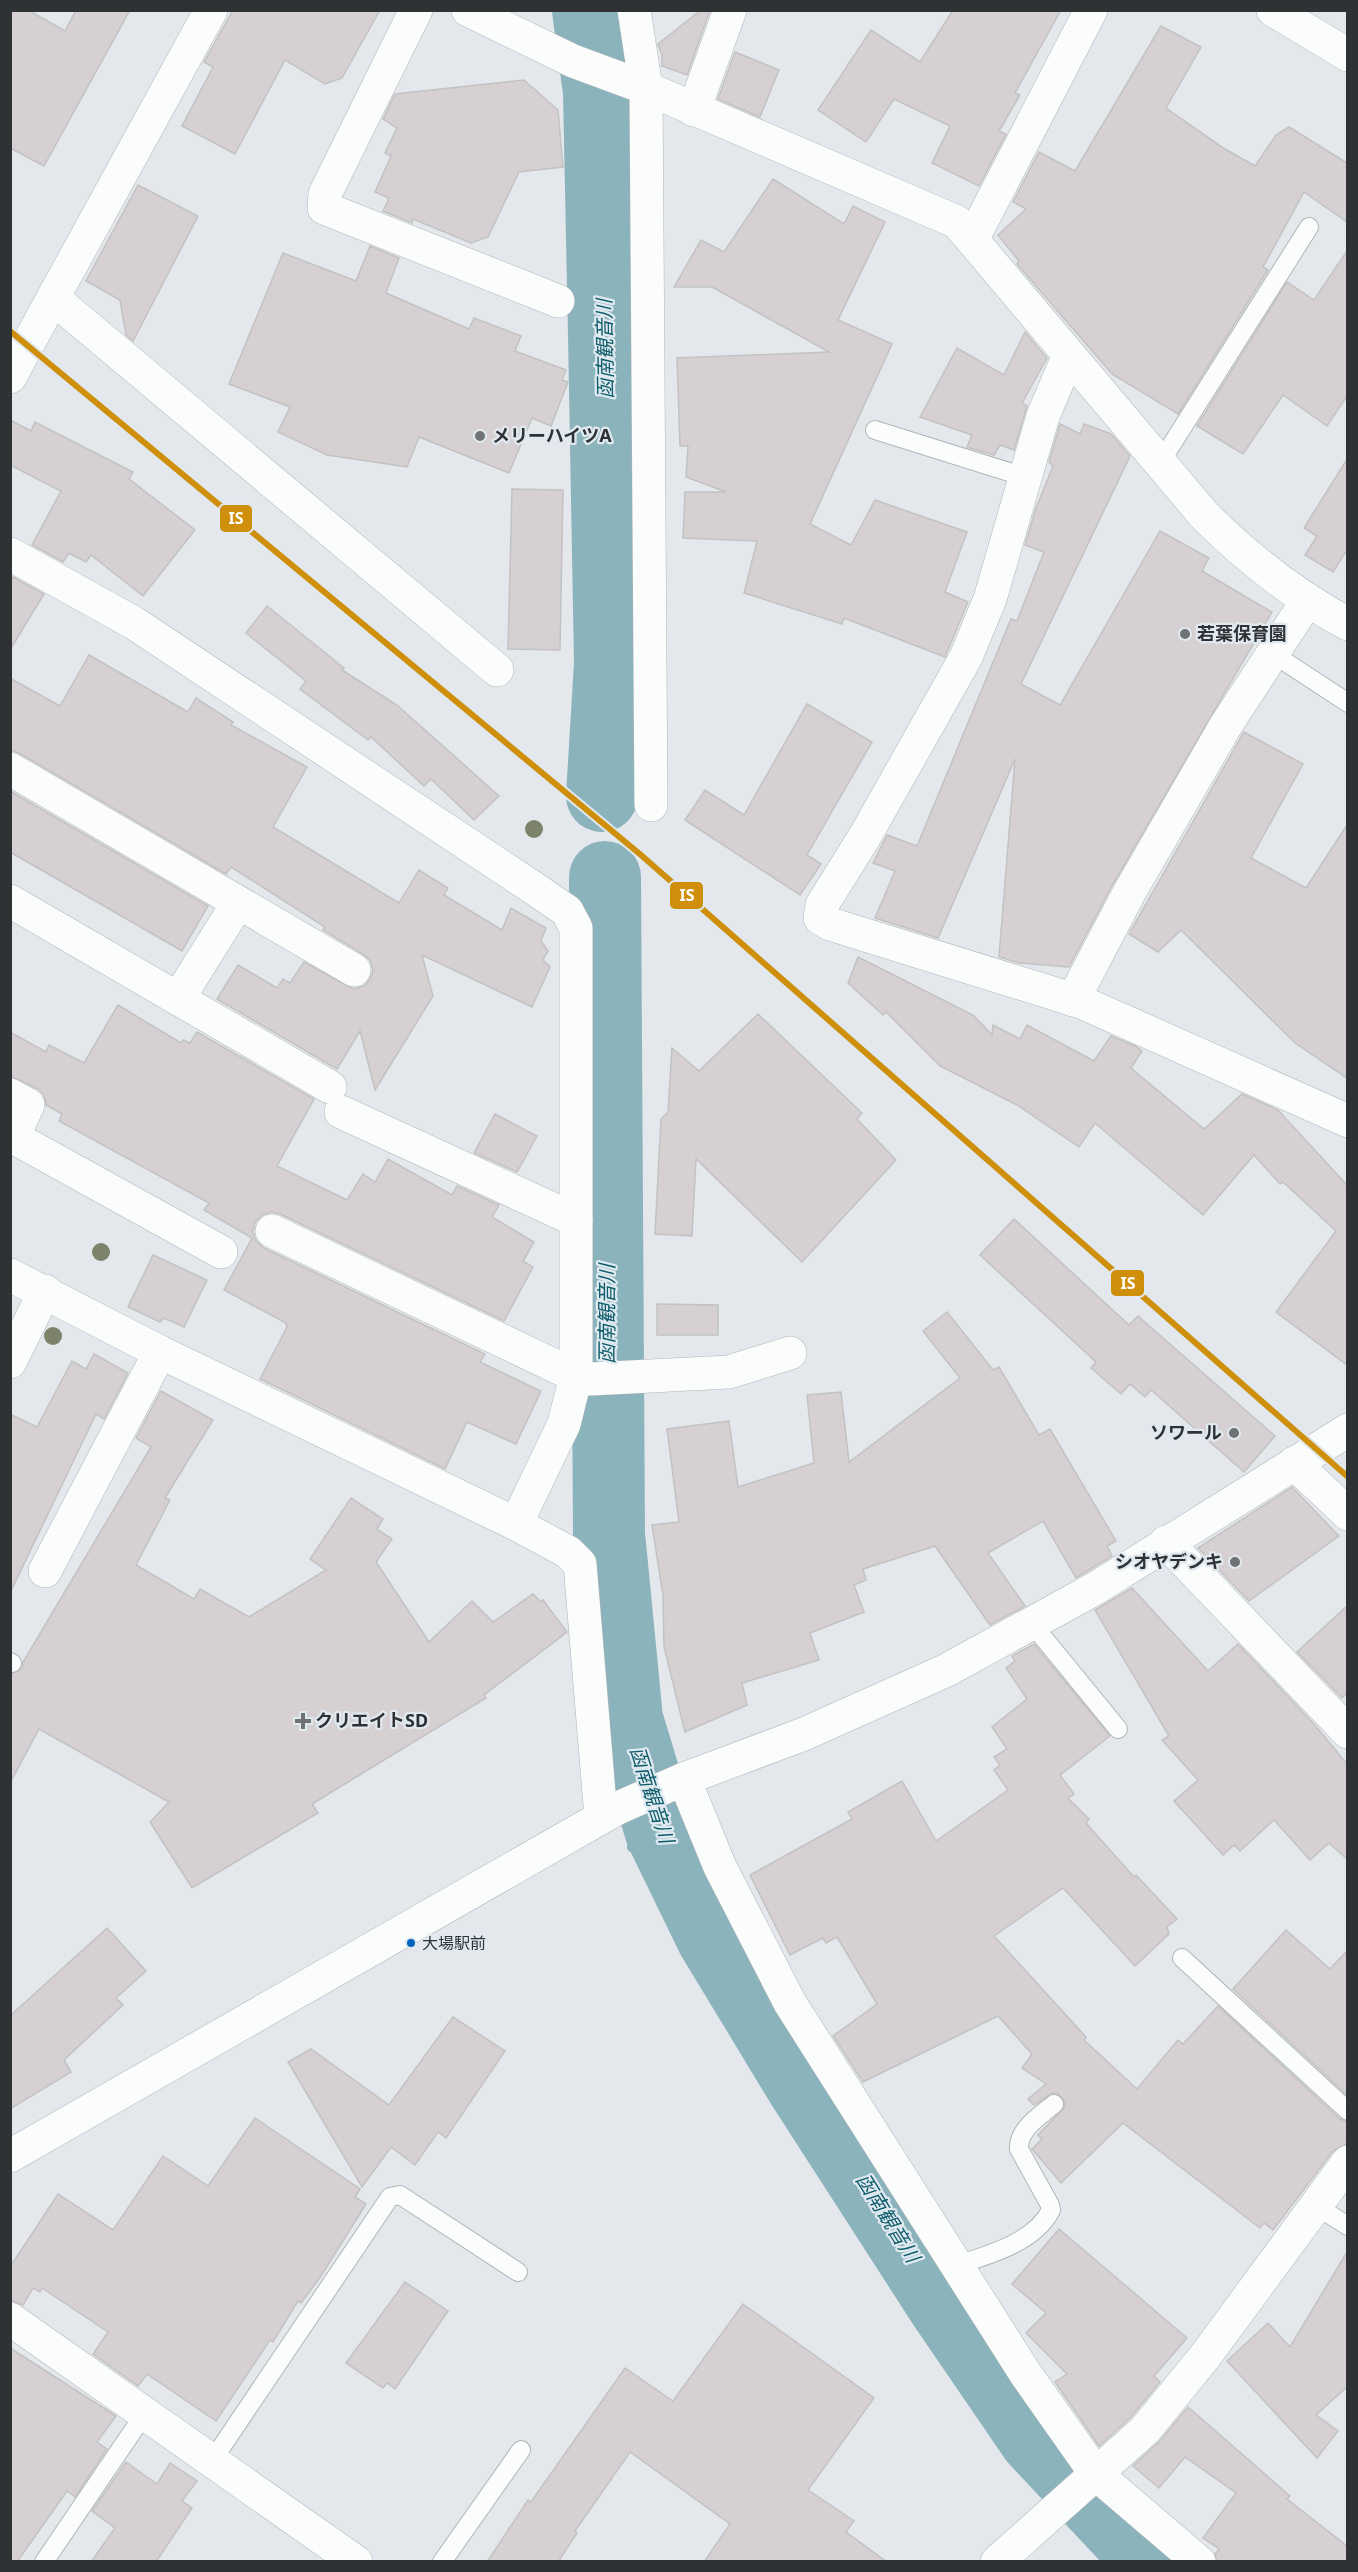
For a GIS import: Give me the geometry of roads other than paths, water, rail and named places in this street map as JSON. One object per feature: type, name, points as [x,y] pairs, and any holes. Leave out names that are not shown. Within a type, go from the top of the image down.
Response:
[{"type":"street","points":[[10,377],[211,10]]},
{"type":"street","points":[[416,10],[325,194],[324,208],[558,301]]},
{"type":"street","points":[[468,10],[573,61],[638,85],[957,222],[973,238],[1160,463],[1233,544],[1306,601],[1347,624]]},
{"type":"street","points":[[634,10],[638,85],[651,805]]},
{"type":"street","points":[[694,110],[730,10]]},
{"type":"street","points":[[973,238],[1091,10]]},
{"type":"street","points":[[1273,10],[1347,55]]},
{"type":"street","points":[[53,298],[497,670]]},
{"type":"street","points":[[1069,355],[1043,417],[990,599],[966,657],[819,912],[820,918],[830,924],[1073,1000],[1347,1121]]},
{"type":"street","points":[[10,554],[134,623],[567,911],[576,928],[576,1220],[583,1377],[564,1424],[516,1524]]},
{"type":"street","points":[[1073,1000],[1124,903],[1220,735],[1306,601]]},
{"type":"street","points":[[10,770],[354,970]]},
{"type":"street","points":[[10,901],[178,999],[336,1100],[576,1220]]},
{"type":"street","points":[[178,999],[238,903]]},
{"type":"street","points":[[10,1095],[28,1105],[13,1137],[221,1252]]},
{"type":"street","points":[[272,1231],[583,1377],[645,1377],[729,1372],[790,1353]]},
{"type":"street","points":[[10,1275],[160,1352],[516,1524],[568,1552],[580,1564],[610,1812]]},
{"type":"street","points":[[10,1362],[45,1292]]},
{"type":"street","points":[[45,1571],[160,1352]]},
{"type":"street","points":[[10,2156],[610,1812],[681,1781],[814,1729],[947,1670],[1033,1625],[1347,1430]]},
{"type":"street","points":[[1294,1463],[1347,1514]]},
{"type":"street","points":[[1166,1542],[1347,1732]]},
{"type":"street","points":[[681,1781],[720,1867],[790,2003],[1025,2373],[1096,2474],[1198,2562]]},
{"type":"street","points":[[997,2562],[1145,2430],[1206,2355],[1347,2162]]},
{"type":"street","points":[[10,2319],[356,2562]]},
{"type":"lane","points":[[1160,463],[1309,227]]},
{"type":"lane","points":[[875,430],[1025,477]]},
{"type":"lane","points":[[1272,653],[1347,703]]},
{"type":"lane","points":[[1033,1625],[1118,1729]]},
{"type":"lane","points":[[1182,1958],[1347,2111]]},
{"type":"lane","points":[[957,2265],[1005,2248],[1047,2218],[1051,2210],[1050,2205],[1019,2148],[1018,2139],[1054,2104]]},
{"type":"lane","points":[[212,2461],[390,2197],[400,2195],[518,2272]]},
{"type":"lane","points":[[1316,2206],[1347,2226]]},
{"type":"lane","points":[[44,2562],[145,2413]]},
{"type":"lane","points":[[442,2562],[520,2450]]},
{"type":"waterway","name":"函南観音川","points":[[588,10],[599,92],[610,663],[602,796]]},
{"type":"waterway","name":"函南観音川","points":[[605,877],[609,1534],[627,1719],[661,1832],[712,1937],[801,2084],[944,2306],[1035,2439],[1125,2535],[1156,2562]]},
{"type":"waterway","points":[[633,1847],[661,1832]]},
{"type":"place","name":"メリーハイツA","points":[[480,436]]},
{"type":"place","name":"若葉保育園","points":[[1185,634]]},
{"type":"place","name":"ソワール","points":[[1234,1433]]},
{"type":"place","name":"シオヤデンキ","points":[[1235,1562]]},
{"type":"place","name":"クリエイトSD","points":[[303,1721]]},
{"type":"place","name":"大場駅前","points":[[411,1943]]}]
